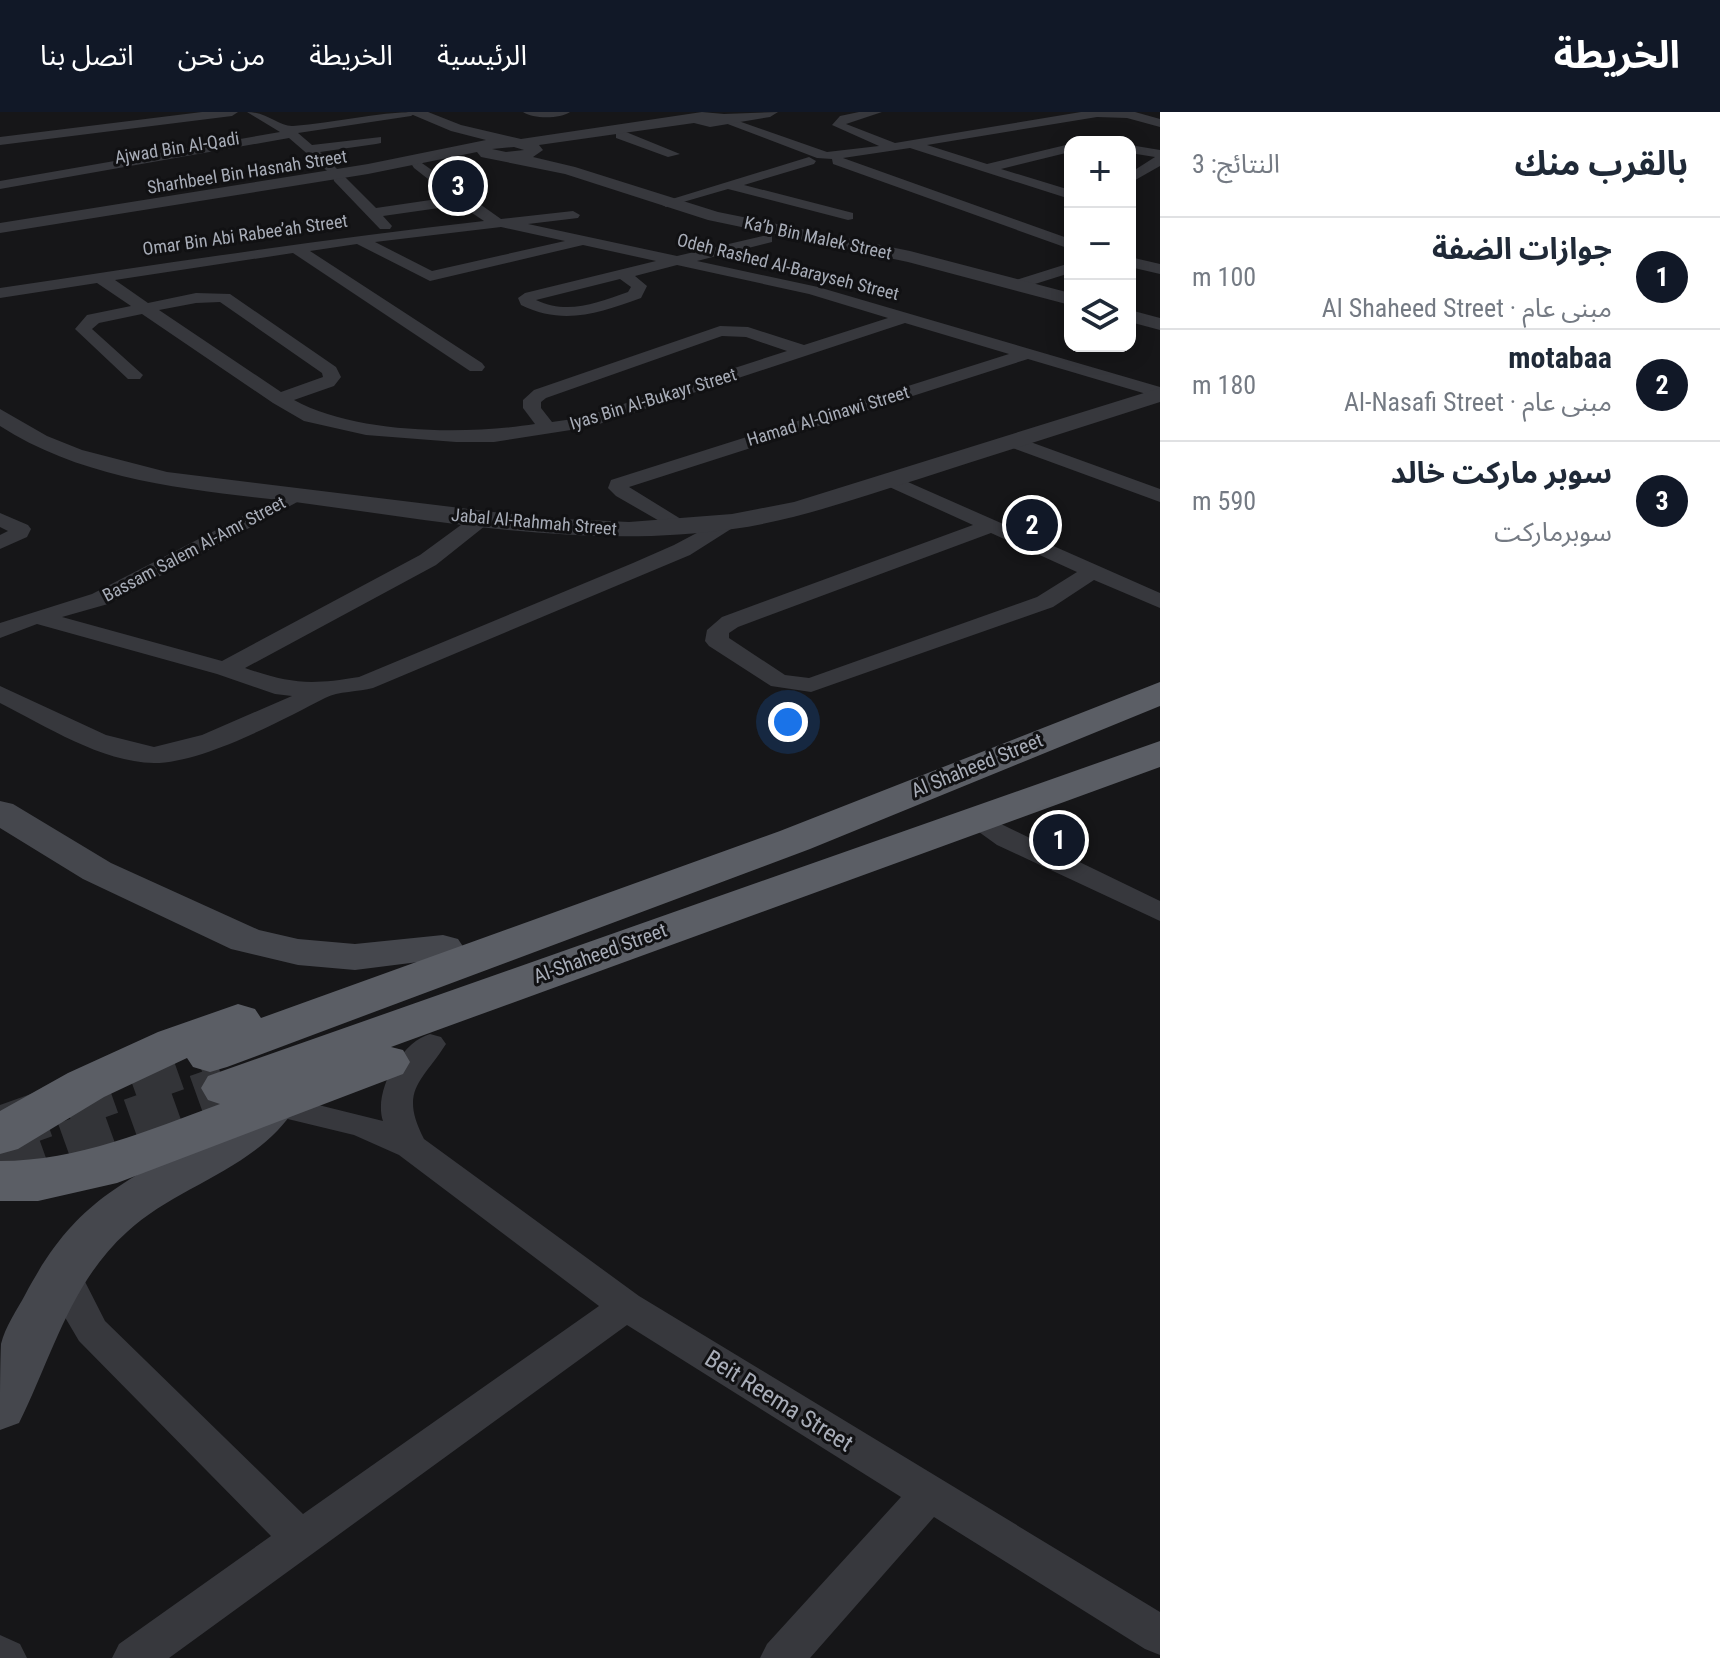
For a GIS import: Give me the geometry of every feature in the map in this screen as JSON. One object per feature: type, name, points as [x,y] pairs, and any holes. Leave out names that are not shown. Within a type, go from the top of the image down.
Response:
[{"type":"highway","name":"Al Shaheed Street","points":[[795,840],[1160,693]]},
{"type":"highway","points":[[974,819],[1160,753]]},
{"type":"highway","name":"Al-Shaheed Street","points":[[795,840],[218,1072],[781,888],[974,819]]},
{"type":"highway","points":[[0,1136],[66,1093],[145,1055],[673,864],[720,851],[795,840]]},
{"type":"highway","points":[[0,1181],[38,1181],[78,1174],[274,1105],[703,941],[748,917],[781,888]]},
{"type":"main road","points":[[0,812],[97,871],[246,940],[298,952],[341,956],[385,956],[443,948]]},
{"type":"main road","points":[[0,1407],[62,1272],[91,1235],[112,1215],[159,1182],[239,1139],[274,1105]]},
{"type":"street","points":[[0,141],[232,112]]},
{"type":"street","points":[[253,112],[310,149],[392,235]]},
{"type":"street","points":[[289,133],[413,112],[520,150]]},
{"type":"street","points":[[529,112],[564,112]]},
{"type":"street","name":"Sharhbeel Bin Hasnah Street","points":[[338,176],[484,147],[520,150],[742,112]]},
{"type":"street","name":"Sharhbeel Bin Hasnah Street","points":[[0,230],[621,135],[706,117],[770,112]]},
{"type":"street","points":[[876,112],[844,119],[838,125],[894,147]]},
{"type":"street","points":[[1049,112],[1066,117]]},
{"type":"street","points":[[666,203],[779,169],[1066,117],[1114,112],[1160,123]]},
{"type":"street","points":[[706,117],[1064,242]]},
{"type":"street","points":[[456,128],[484,147]]},
{"type":"street","name":"Ajwad Bin Al-Qadi","points":[[1,194],[88,171],[103,178],[259,152],[247,143],[289,133]]},
{"type":"street","points":[[621,135],[673,154]]},
{"type":"street","points":[[310,149],[376,140]]},
{"type":"street","points":[[911,145],[1064,193]]},
{"type":"street","points":[[984,169],[1064,149]]},
{"type":"street","name":"Ka’b Bin Malek Street","points":[[520,150],[666,203],[1019,284],[1064,297]]},
{"type":"street","name":"Ka’b Bin Malek Street","points":[[520,150],[569,170]]},
{"type":"street","points":[[1136,151],[1160,157]]},
{"type":"street","points":[[1136,175],[1160,157]]},
{"type":"street","name":"Odeh Rashed Al-Barayseh Street","points":[[419,165],[496,222],[812,290],[1160,394]]},
{"type":"street","points":[[728,185],[848,216]]},
{"type":"street","points":[[372,213],[463,200]]},
{"type":"street","name":"Omar Bin Abi Rabee’ah Street","points":[[0,293],[359,239],[573,215]]},
{"type":"street","points":[[1039,233],[1060,221]]},
{"type":"street","points":[[359,239],[430,276],[586,241]]},
{"type":"street","points":[[623,274],[639,286],[635,295],[578,313],[557,315],[527,302],[526,298],[531,296],[767,239]]},
{"type":"street","points":[[295,248],[476,367]]},
{"type":"street","points":[[1136,263],[1160,269]]},
{"type":"street","points":[[1019,284],[1064,270]]},
{"type":"street","name":"Iyas Bin Al-Bukayr Street","points":[[99,277],[279,399],[311,417],[366,429],[456,436],[548,430],[608,416],[907,317]]},
{"type":"street","points":[[134,375],[83,329],[93,319],[196,298],[224,297],[330,371],[332,377],[328,382],[279,399]]},
{"type":"street","points":[[1136,318],[1160,324]]},
{"type":"street","points":[[548,430],[532,408],[532,400],[540,394],[696,337],[737,330],[805,351]]},
{"type":"street","name":"Hamad Al-Qinawi Street","points":[[682,528],[620,490],[618,484],[1030,353]]},
{"type":"street","points":[[914,483],[1014,442],[1160,394]]},
{"type":"street","name":"Jabal Al-Rahmah Street","points":[[0,416],[39,441],[98,463],[167,479],[587,529],[682,528],[732,522],[799,509],[866,489],[914,483]]},
{"type":"street","points":[[1014,442],[1160,496]]},
{"type":"street","points":[[914,483],[953,507],[1160,601]]},
{"type":"street","name":"Bassam Salem Al-Amr Street","points":[[0,613],[36,617],[100,599],[294,496]]},
{"type":"street","points":[[225,669],[428,560],[483,518]]},
{"type":"street","points":[[0,519],[21,529],[20,533],[0,543]]},
{"type":"street","points":[[0,631],[36,617],[225,669],[283,689],[325,690],[365,683],[467,641],[682,550],[732,522]]},
{"type":"street","points":[[993,525],[730,622],[718,630],[717,641],[779,681],[811,685],[1045,602],[1094,570]]},
{"type":"street","points":[[0,693],[47,717],[129,751],[155,755],[184,750],[325,690]]},
{"type":"street","points":[[974,819],[1007,839],[1160,912]]},
{"type":"street","points":[[411,1147],[396,1118],[395,1098],[403,1077],[430,1044]]},
{"type":"street","name":"Beit Reema Street","points":[[274,1105],[362,1125],[411,1147],[626,1306],[1160,1635]]},
{"type":"street","points":[[62,1272],[74,1302],[92,1331],[301,1539]]},
{"type":"street","points":[[134,1658],[626,1306]]},
{"type":"street","points":[[782,1658],[929,1494]]},
{"type":"tunnel","points":[[0,1130],[210,1055]]},
{"type":"tunnel","points":[[0,1169],[226,1088]]},
{"type":"place","name":"سوبر ماركت خالد","points":[[458,186]]},
{"type":"place","name":"motabaa","points":[[1032,525]]},
{"type":"place","name":"جوازات الضفة","points":[[1059,840]]}]
